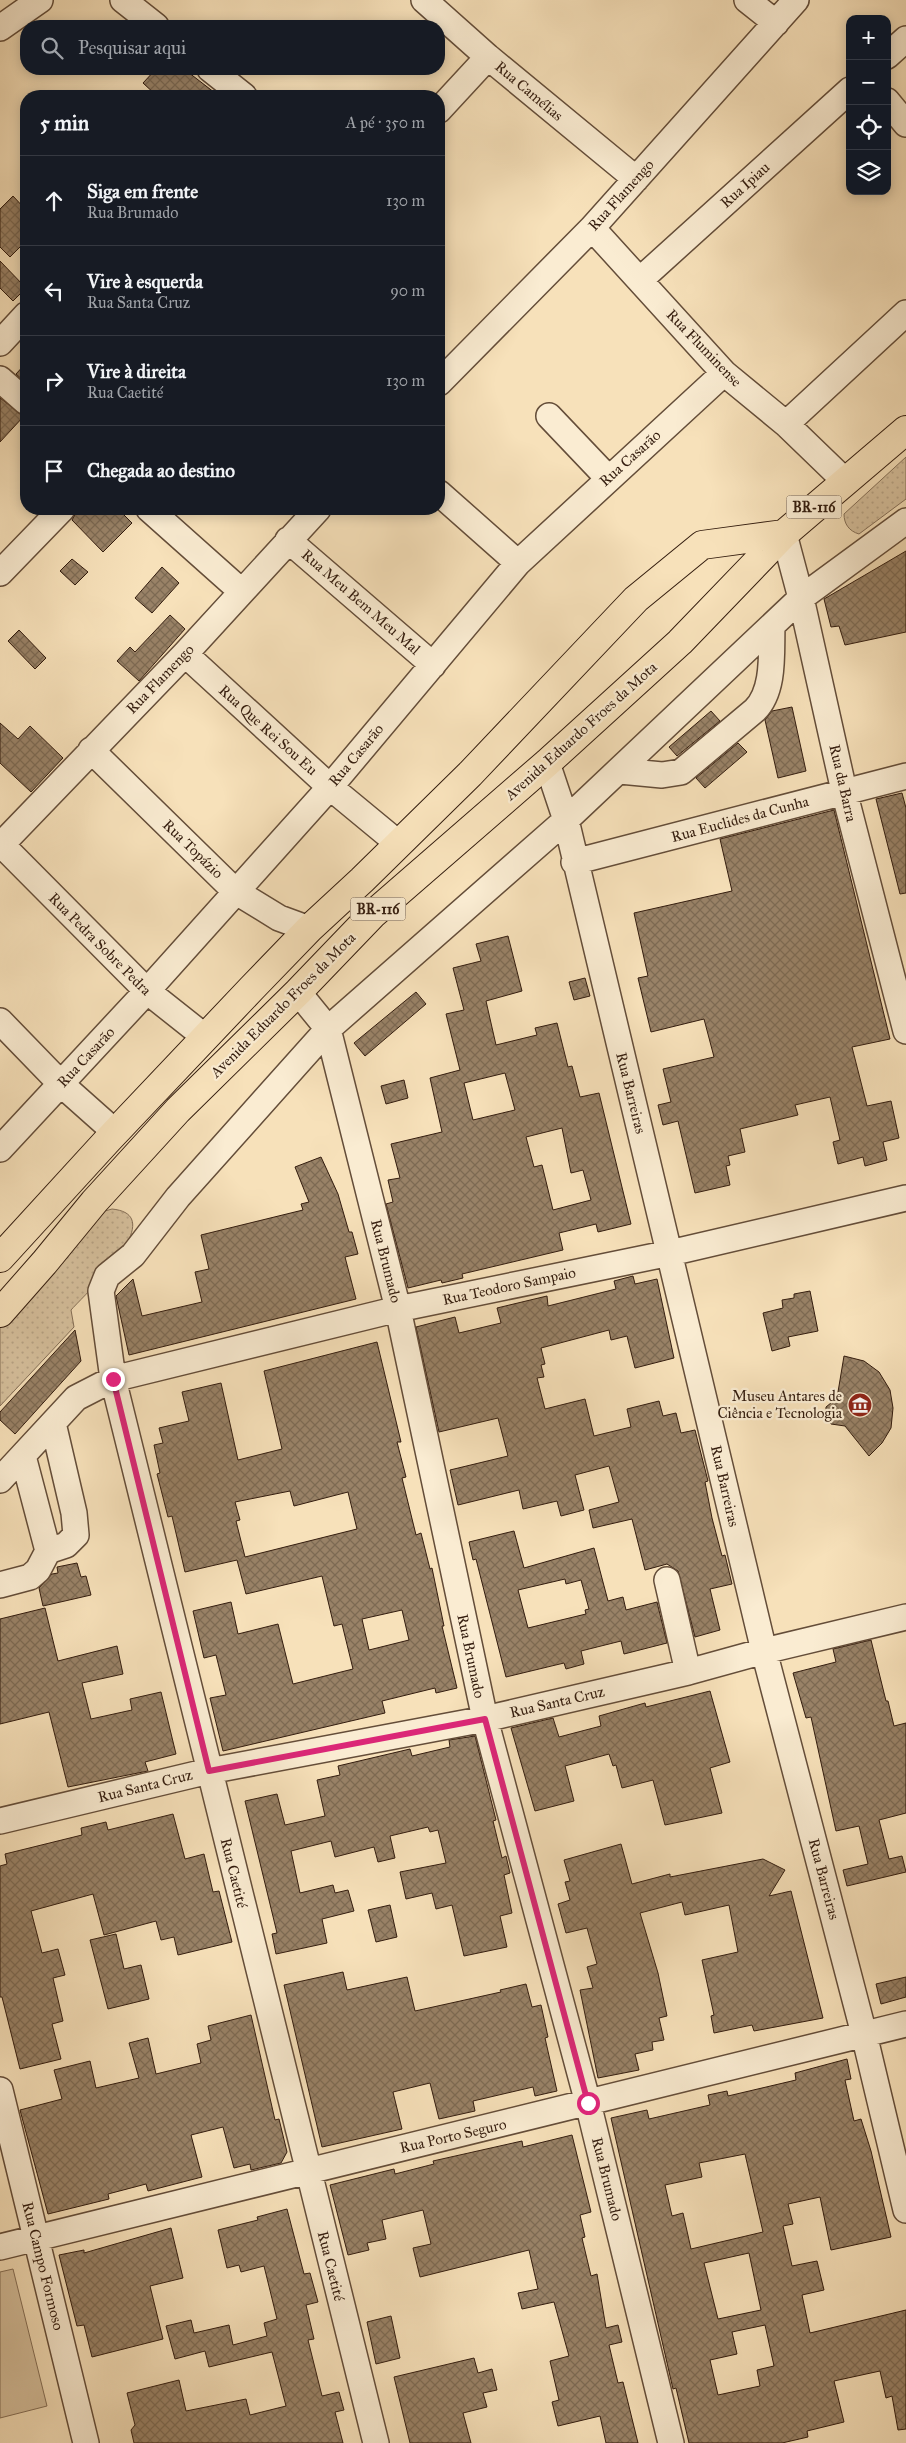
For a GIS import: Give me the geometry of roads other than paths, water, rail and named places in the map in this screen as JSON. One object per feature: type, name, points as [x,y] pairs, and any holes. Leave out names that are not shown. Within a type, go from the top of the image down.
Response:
[{"type":"highway","name":"Avenida Eduardo Froes da Mota","points":[[0,1313],[94,1202],[178,1110],[391,898],[547,763],[680,642],[784,534],[906,430]]},
{"type":"highway","points":[[0,1258],[204,1037],[309,929],[470,774],[636,599],[702,545],[784,534]]},
{"type":"street","points":[[0,28],[40,0]]},
{"type":"street","points":[[123,0],[148,20]]},
{"type":"street","name":"Rua Camélias","points":[[424,0],[488,57],[636,179]]},
{"type":"street","points":[[747,0],[776,23]]},
{"type":"street","name":"Rua Flamengo","points":[[445,376],[592,228],[796,0]]},
{"type":"street","points":[[891,52],[906,39]]},
{"type":"street","points":[[445,104],[488,57]]},
{"type":"street","points":[[217,75],[234,90]]},
{"type":"street","name":"Rua Ipiau","points":[[640,280],[846,94]]},
{"type":"street","points":[[890,105],[906,124]]},
{"type":"street","name":"Rua Fluminense","points":[[592,228],[724,373],[786,424],[845,481]]},
{"type":"street","points":[[786,424],[906,313]]},
{"type":"street","points":[[0,343],[20,321]]},
{"type":"street","name":"Rua Casarão","points":[[0,1148],[147,992],[235,890],[330,786],[518,563],[724,373]]},
{"type":"street","points":[[0,379],[20,397]]},
{"type":"street","points":[[549,416],[608,478]]},
{"type":"street","points":[[445,498],[518,563]]},
{"type":"street","points":[[0,573],[56,515]]},
{"type":"street","points":[[156,515],[241,592]]},
{"type":"street","name":"Rua Flamengo","points":[[1,845],[184,654],[312,515]]},
{"type":"street","points":[[328,1029],[620,771],[801,598],[906,522]]},
{"type":"street","name":"Rua da Barra","points":[[784,534],[801,598],[844,791],[906,1031]]},
{"type":"street","name":"Rua Meu Bem Meu Mal","points":[[288,540],[433,665]]},
{"type":"street","points":[[620,771],[662,775],[681,772],[754,710],[763,698],[770,672],[772,626]]},
{"type":"street","name":"Rua Que Rei Sou Eu","points":[[184,654],[330,786],[399,844]]},
{"type":"street","name":"Rua Topázio","points":[[91,750],[235,890],[279,918],[309,929]]},
{"type":"street","name":"Rua Barreiras","points":[[547,763],[566,820],[574,862],[670,1253],[764,1651],[864,2034],[906,2210]]},
{"type":"street","name":"Rua Euclides da Cunha","points":[[574,862],[906,776]]},
{"type":"street","name":"Rua Pedra Sobre Pedra","points":[[1,845],[147,992],[204,1037]]},
{"type":"street","name":"Rua Brumado","points":[[298,992],[328,1029],[398,1309],[485,1719],[588,2103],[671,2443]]},
{"type":"street","points":[[0,1021],[61,1084],[115,1132]]},
{"type":"street","name":"Rua Caetité","points":[[328,1029],[178,1197],[133,1255],[107,1276],[101,1291],[101,1300],[113,1379],[376,2443]]},
{"type":"street","name":"Rua Teodoro Sampaio","points":[[0,1480],[76,1398],[113,1379],[398,1309],[670,1253],[906,1198]]},
{"type":"street","points":[[48,1551],[66,1545],[76,1535],[74,1513],[53,1423]]},
{"type":"street","points":[[0,1585],[30,1577],[38,1570],[48,1551],[23,1456]]},
{"type":"street","points":[[667,1580],[688,1672]]},
{"type":"street","name":"Rua Santa Cruz","points":[[0,1821],[209,1771],[485,1719],[688,1672],[764,1651],[906,1617]]},
{"type":"street","name":"Rua Porto Seguro","points":[[0,2246],[906,2024]]},
{"type":"street","name":"Rua Campo Formoso","points":[[0,2090],[86,2443]]},
{"type":"place","name":"Museu Antares de Ciência e Tecnologia","points":[[860,1405]]}]
